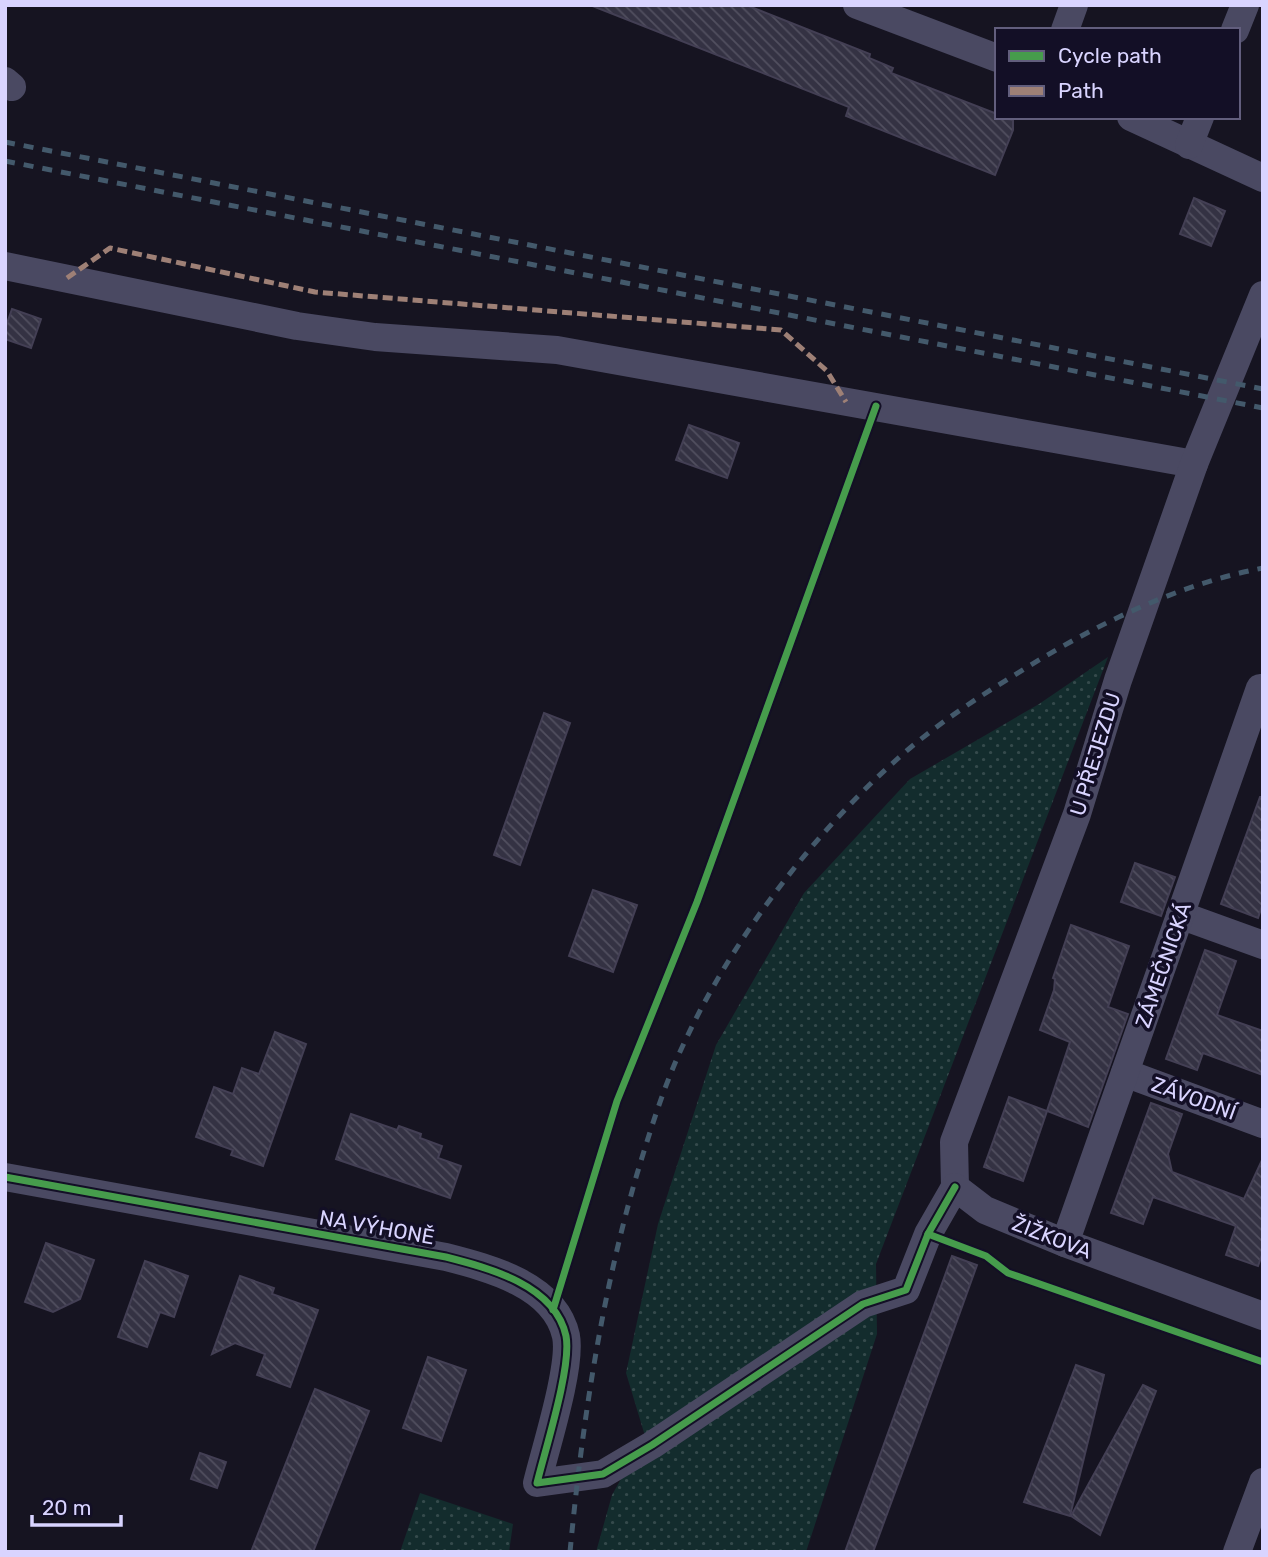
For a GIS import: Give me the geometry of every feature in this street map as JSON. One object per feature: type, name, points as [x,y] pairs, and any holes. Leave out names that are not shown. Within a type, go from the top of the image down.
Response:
[{"type":"street","points":[[857,5],[995,57]]},
{"type":"street","points":[[1066,28],[1074,5]]},
{"type":"street","points":[[1236,28],[1245,5]]},
{"type":"street","points":[[1135,119],[1263,178]]},
{"type":"street","points":[[1189,145],[1199,119]]},
{"type":"street","points":[[5,266],[298,326],[375,337],[557,351],[1194,464]]},
{"type":"street","name":"U PŘEJEZDU","points":[[955,1187],[954,1142],[1077,814],[1118,680],[1194,464],[1257,326],[1263,295]]},
{"type":"street","name":"ZÁMEČNICKÁ","points":[[1065,1243],[1262,688]]},
{"type":"street","points":[[1181,915],[1263,945]]},
{"type":"street","name":"ZÁVODNÍ","points":[[1125,1073],[1263,1124]]},
{"type":"street","name":"NA VÝHONĚ","points":[[5,1177],[446,1257],[493,1269],[529,1287],[553,1310],[566,1335],[566,1362],[537,1483],[603,1474],[652,1445],[863,1304],[906,1290],[928,1234],[955,1187]]},
{"type":"street","name":"ŽIŽKOVA","points":[[955,1187],[985,1210],[1065,1243],[1263,1316]]},
{"type":"street","points":[[1237,1552],[1263,1482]]},
{"type":"green space","points":[[1108,657],[876,1264],[877,1334],[806,1552],[596,1552],[612,1495],[645,1436],[626,1373],[658,1224],[716,1045],[804,893],[910,779],[1039,704]]},
{"type":"green space","points":[[420,1493],[513,1524],[509,1552],[400,1552]]},
{"type":"building","points":[[590,5],[746,5],[870,54],[869,58],[893,68],[891,73],[995,113],[995,119],[1013,120],[1013,130],[995,175],[846,116],[849,107]]},
{"type":"building","points":[[1194,198],[1225,211],[1211,246],[1180,234]]},
{"type":"building","points":[[12,309],[41,319],[31,348],[5,339],[5,329]]},
{"type":"building","points":[[689,425],[739,443],[727,478],[676,460]]},
{"type":"building","points":[[544,713],[570,723],[520,865],[494,855]]},
{"type":"building","points":[[1260,797],[1263,797],[1263,903],[1258,918],[1221,904]]},
{"type":"building","points":[[1135,863],[1175,877],[1161,916],[1121,902]]},
{"type":"building","points":[[593,890],[637,905],[613,972],[569,956]]},
{"type":"building","points":[[1071,925],[1129,946],[1108,1007],[1128,1014],[1088,1127],[1047,1111],[1070,1042],[1040,1030],[1054,990],[1053,978]]},
{"type":"building","points":[[1205,950],[1236,961],[1217,1015],[1263,1031],[1263,1075],[1203,1053],[1197,1070],[1166,1059]]},
{"type":"building","points":[[275,1032],[306,1044],[263,1166],[231,1155],[233,1150],[196,1137],[214,1087],[233,1094],[242,1068],[259,1074]]},
{"type":"building","points":[[1009,1097],[1047,1111],[1023,1181],[984,1167]]},
{"type":"building","points":[[1151,1103],[1182,1114],[1168,1154],[1172,1172],[1244,1199],[1263,1158],[1263,1252],[1258,1266],[1226,1255],[1236,1226],[1153,1197],[1143,1224],[1111,1213]]},
{"type":"building","points":[[351,1114],[397,1130],[399,1126],[442,1146],[438,1158],[461,1166],[450,1198],[336,1159]]},
{"type":"building","points":[[46,1243],[94,1260],[80,1299],[53,1312],[25,1302]]},
{"type":"building","points":[[952,1256],[977,1265],[912,1446],[873,1552],[845,1552]]},
{"type":"building","points":[[145,1261],[188,1276],[174,1317],[160,1312],[147,1347],[118,1337]]},
{"type":"building","points":[[240,1276],[274,1288],[272,1294],[318,1310],[290,1387],[257,1375],[265,1354],[235,1343],[212,1354]]},
{"type":"building","points":[[428,1357],[466,1370],[441,1441],[403,1428]]},
{"type":"building","points":[[1076,1365],[1104,1375],[1070,1516],[1024,1502]]},
{"type":"building","points":[[1143,1385],[1156,1391],[1100,1535],[1071,1516]]},
{"type":"building","points":[[315,1389],[369,1411],[313,1552],[251,1552]]},
{"type":"building","points":[[200,1453],[226,1462],[217,1488],[191,1479]]},
{"type":"railway","points":[[5,142],[1263,389]]},
{"type":"railway","points":[[5,161],[1263,408]]},
{"type":"railway","points":[[570,1552],[594,1362],[613,1267],[637,1174],[678,1055],[730,958],[757,918],[816,841],[882,773],[916,743],[988,691],[1072,641],[1133,610],[1197,585],[1263,568]]},
{"type":"marked path","points":[[67,278],[110,248],[315,292],[781,330],[827,371],[846,402]]},
{"type":"cycle path","points":[[553,1310],[617,1101],[697,902],[876,406]]},
{"type":"cycle path","points":[[5,1177],[446,1257],[500,1273],[535,1291],[559,1318],[566,1336],[567,1350],[562,1387],[537,1483],[603,1474],[652,1445],[863,1304],[906,1290],[928,1234],[955,1187]]},
{"type":"cycle path","points":[[928,1234],[986,1256],[1008,1273],[1263,1362]]}]
